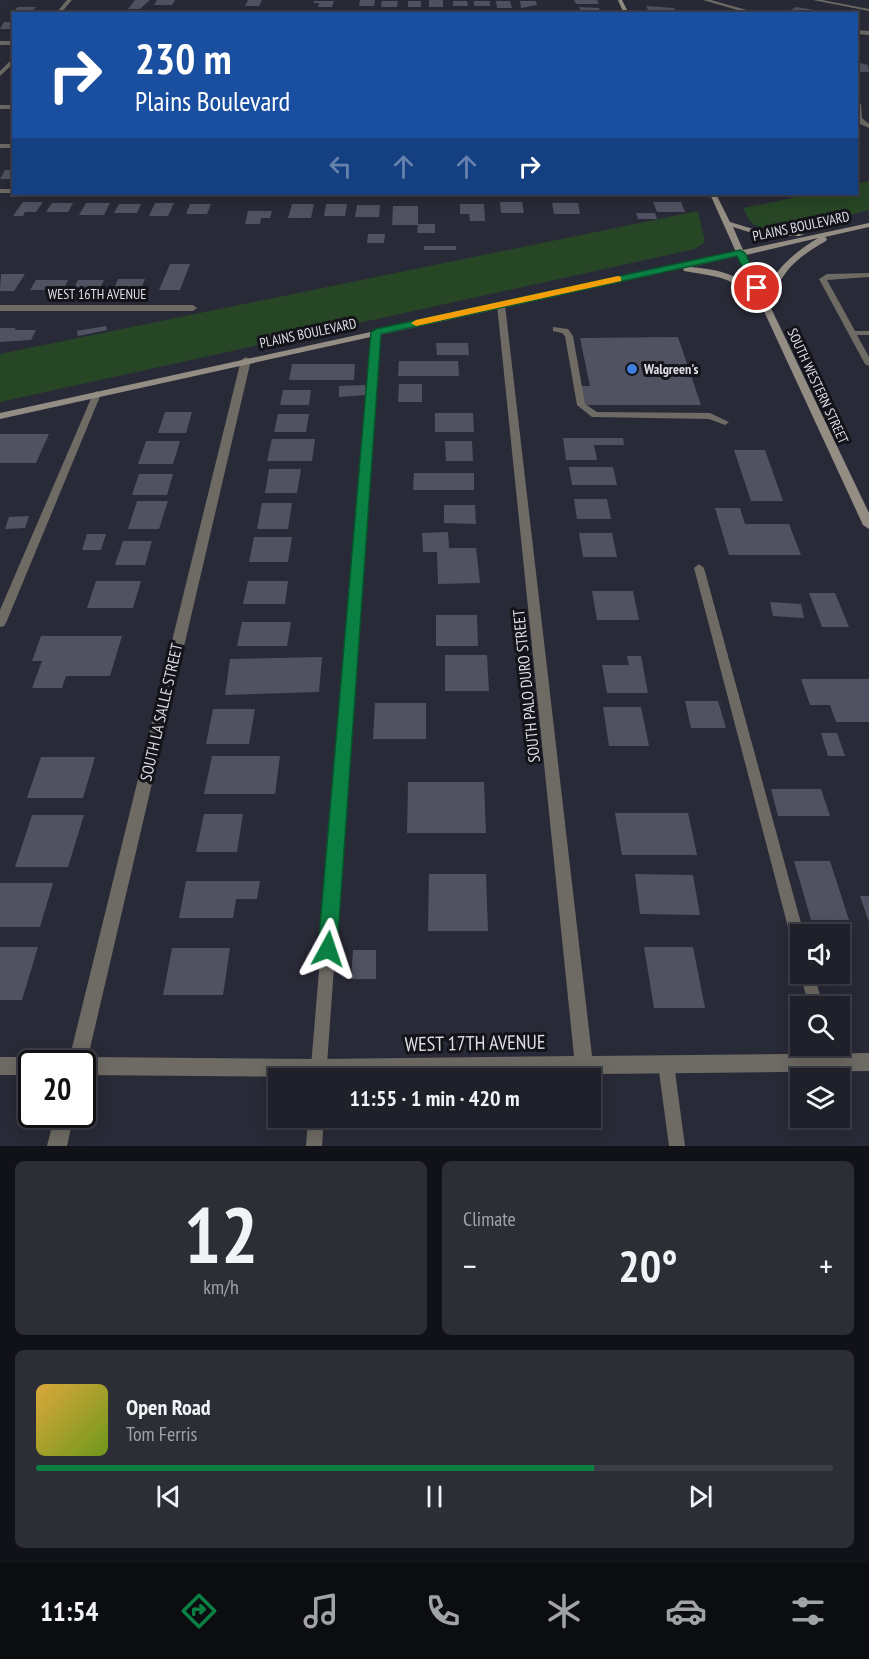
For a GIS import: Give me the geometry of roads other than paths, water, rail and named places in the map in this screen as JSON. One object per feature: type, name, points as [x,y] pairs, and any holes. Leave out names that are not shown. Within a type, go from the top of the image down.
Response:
[{"type":"main road","name":"SOUTH WESTERN STREET","points":[[713,195],[869,525]]},
{"type":"main road","points":[[726,223],[762,234],[831,234]]},
{"type":"main road","name":"PLAINS BOULEVARD","points":[[0,416],[246,360],[869,225]]},
{"type":"main road","points":[[766,306],[772,284],[782,268],[800,252],[831,234]]},
{"type":"main road","points":[[673,267],[720,272],[735,278],[749,287],[766,306]]},
{"type":"street","points":[[59,12],[70,0]]},
{"type":"street","points":[[705,0],[751,12]]},
{"type":"street","points":[[0,74],[12,61]]},
{"type":"street","name":"SOUTH PALO DURO STREET","points":[[501,304],[584,1064]]},
{"type":"street","name":"WEST 16TH AVENUE","points":[[0,308],[193,308]]},
{"type":"street","name":"SOUTH LA SALLE STREET","points":[[80,1050],[246,360]]},
{"type":"street","name":"WEST 17TH AVENUE","points":[[466,1068],[666,1064],[796,1056]]},
{"type":"street","name":"WEST 17TH AVENUE","points":[[839,1056],[869,1062]]},
{"type":"street","points":[[0,1066],[18,1066]]},
{"type":"street","name":"WEST 17TH AVENUE","points":[[96,1066],[268,1072]]},
{"type":"street","points":[[57,1146],[62,1128]]},
{"type":"lane","points":[[815,0],[869,9]]},
{"type":"lane","points":[[869,275],[827,276],[823,279],[869,364]]},
{"type":"lane","points":[[556,329],[565,331],[569,336],[581,405],[586,411],[595,415],[710,416],[725,422]]},
{"type":"lane","points":[[318,1068],[376,332]]},
{"type":"lane","points":[[852,333],[869,333]]},
{"type":"lane","points":[[0,623],[97,394]]},
{"type":"lane","points":[[699,568],[794,924]]},
{"type":"lane","points":[[666,1064],[677,1146]]},
{"type":"lane","points":[[314,1146],[315,1128]]},
{"type":"place","name":"Walgreen's","points":[[632,369]]}]
